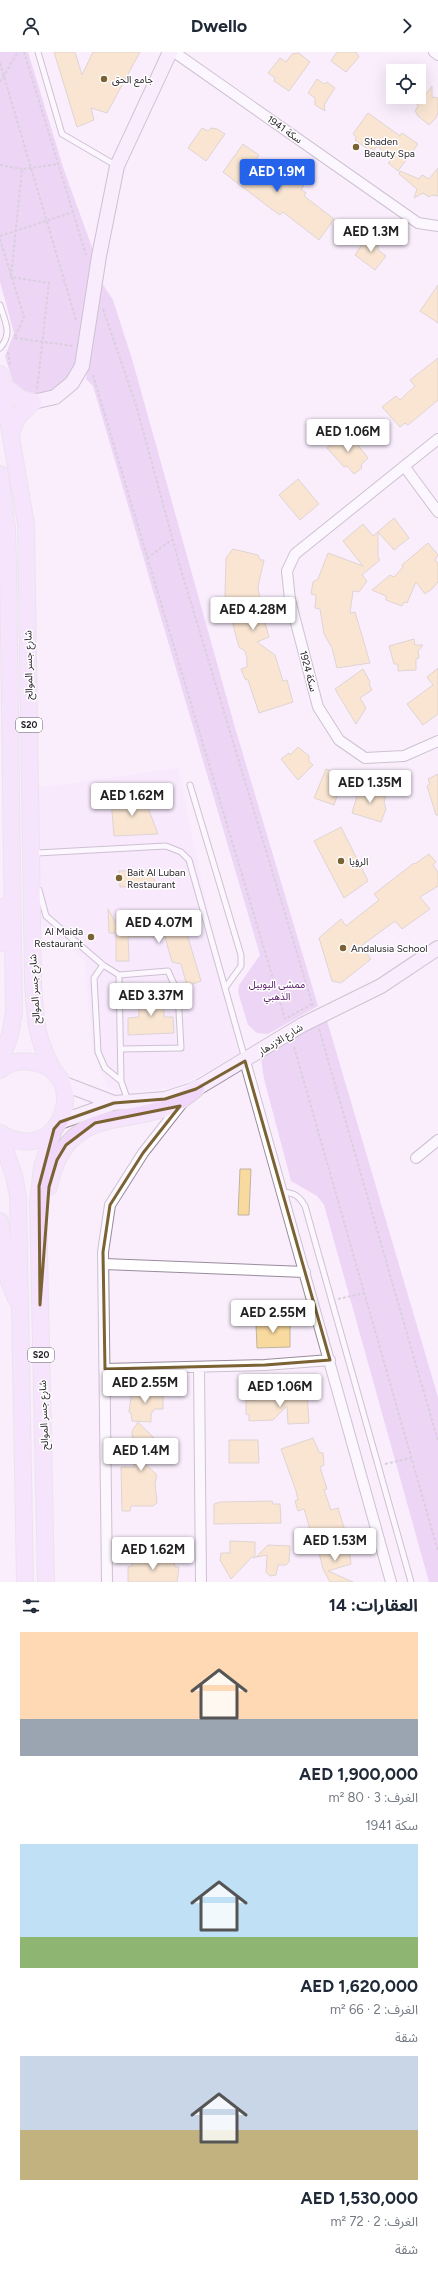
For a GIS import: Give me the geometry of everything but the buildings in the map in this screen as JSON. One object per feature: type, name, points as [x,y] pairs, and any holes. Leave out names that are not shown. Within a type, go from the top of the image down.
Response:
[{"type":"main road","points":[[4,375],[21,399],[36,394]]},
{"type":"main road","name":"شارع جسر الموالح","points":[[4,375],[11,434],[26,524],[35,1020],[41,1046],[59,1079]]},
{"type":"main road","points":[[11,434],[17,418],[36,394]]},
{"type":"main road","name":"شارع جسر الموالح","points":[[0,478],[11,712],[11,883],[14,1012],[10,1035],[0,1063]]},
{"type":"main road","points":[[0,943],[5,906],[11,883]]},
{"type":"main road","points":[[0,1070],[14,1062],[37,1062],[59,1079]]},
{"type":"main road","name":"S20","points":[[0,1134],[21,1142],[33,1141],[45,1137],[57,1126],[65,1103],[59,1079]]},
{"type":"main road","points":[[40,1305],[49,1187],[57,1160],[66,1145],[80,1132],[95,1123],[169,1108],[184,1101],[196,1089]]},
{"type":"main road","name":"شارع جسر الموالح","points":[[46,1582],[38,1202],[42,1167],[57,1126]]},
{"type":"main road","name":"شارع جسر الموالح","points":[[0,1134],[12,1170],[18,1196],[25,1582]]},
{"type":"main road","points":[[0,1221],[7,1276],[20,1305]]},
{"type":"street","points":[[36,394],[54,397],[72,383],[82,366],[100,256],[117,166],[170,52]]},
{"type":"street","name":"سكة 1941","points":[[174,52],[418,223],[438,226]]},
{"type":"street","points":[[434,52],[438,55]]},
{"type":"street","name":"سكة 1924","points":[[438,439],[295,554],[288,571],[290,600],[318,707],[338,740],[365,758],[404,756],[438,741]]},
{"type":"street","points":[[404,466],[438,512]]},
{"type":"street","name":"شارع الازدهار","points":[[59,1079],[114,1103],[129,1104],[165,1099],[196,1089],[316,1018],[381,986],[438,948]]},
{"type":"street","points":[[245,1061],[283,1192],[391,1582]]},
{"type":"street","points":[[107,1582],[104,1264],[110,1205],[144,1153],[184,1101]]},
{"type":"street","name":"شارع الازدهار","points":[[57,1126],[114,1103]]},
{"type":"street","points":[[416,1158],[438,1140]]},
{"type":"street","points":[[104,1264],[305,1272]]},
{"type":"street","points":[[105,1369],[265,1365],[330,1360]]},
{"type":"street","points":[[199,1367],[201,1582]]},
{"type":"lane","points":[[38,52],[62,134],[117,166]]},
{"type":"lane","points":[[0,305],[8,331],[7,339],[0,348]]},
{"type":"lane","points":[[190,785],[241,955],[241,966],[225,988]]},
{"type":"lane","points":[[30,808],[35,825],[38,883],[41,902],[46,916],[103,965],[119,975],[168,971],[178,993],[181,1048],[121,1049]]},
{"type":"lane","points":[[37,853],[166,846],[181,852],[189,860],[245,1061]]},
{"type":"lane","points":[[103,965],[94,978],[98,1052],[105,1068],[121,1081]]},
{"type":"lane","points":[[119,975],[121,1081],[129,1104]]},
{"type":"lane","points":[[283,1192],[292,1193],[299,1197],[304,1206],[410,1582]]},
{"type":"path","points":[[0,82],[18,52]]},
{"type":"path","points":[[24,52],[88,260]]},
{"type":"path","points":[[0,63],[76,321]]},
{"type":"path","points":[[0,165],[22,169],[59,164]]},
{"type":"path","points":[[11,277],[22,169]]},
{"type":"path","points":[[0,236],[73,212]]},
{"type":"path","points":[[0,239],[24,318],[13,343]]},
{"type":"path","points":[[11,277],[49,283],[36,394]]},
{"type":"path","points":[[103,307],[136,405],[173,539],[312,1004],[438,1441]]},
{"type":"path","points":[[79,325],[80,318]]},
{"type":"path","points":[[15,338],[76,347]]},
{"type":"path","points":[[74,353],[77,339]]},
{"type":"path","points":[[4,375],[7,353],[10,348]]},
{"type":"path","points":[[93,375],[285,1019],[312,1004]]},
{"type":"path","points":[[147,558],[173,539]]},
{"type":"path","points":[[294,1046],[438,1551]]},
{"type":"path","points":[[331,1301],[365,1293]]},
{"type":"path","points":[[378,1465],[411,1458]]},
{"type":"highlighted area","points":[[245,1061],[330,1360],[265,1365],[105,1369],[103,1252],[110,1205],[143,1153],[180,1106],[95,1123],[66,1145],[57,1160],[49,1187],[40,1305],[39,1186],[54,1129],[60,1122],[114,1103],[165,1099],[196,1089]]},
{"type":"shaded area","points":[[178,768],[238,1054],[207,1072],[175,1087],[144,1091],[109,1089],[93,1053],[85,961],[40,923],[37,788]]},
{"type":"green space","points":[[0,52],[28,52],[64,170],[93,250],[76,365],[66,383],[59,389],[43,395],[34,395],[15,390],[5,356],[14,333],[0,282]]},
{"type":"green space","name":"ممشى اليوبيل الذهبي","points":[[100,280],[113,300],[132,359],[234,724],[318,1006],[268,1034],[257,1033],[248,1025],[238,992],[239,985],[260,955],[93,386],[86,379]]},
{"type":"green space","name":"ممشى اليوبيل الذهبي","points":[[326,1017],[438,1397],[438,1582],[429,1582],[324,1205],[317,1196],[291,1181],[264,1079],[261,1058]]},
{"type":"place","name":"جامع الحق","points":[[104,79]]},
{"type":"place","name":"Shaden Beauty Spa","points":[[356,147]]},
{"type":"place","name":"الرؤيا","points":[[341,861]]},
{"type":"place","name":"Bait Al Luban Restaurant","points":[[119,878]]},
{"type":"place","name":"Al Maida Restaurant","points":[[91,937]]},
{"type":"place","name":"Andalusia School","points":[[343,948]]}]
